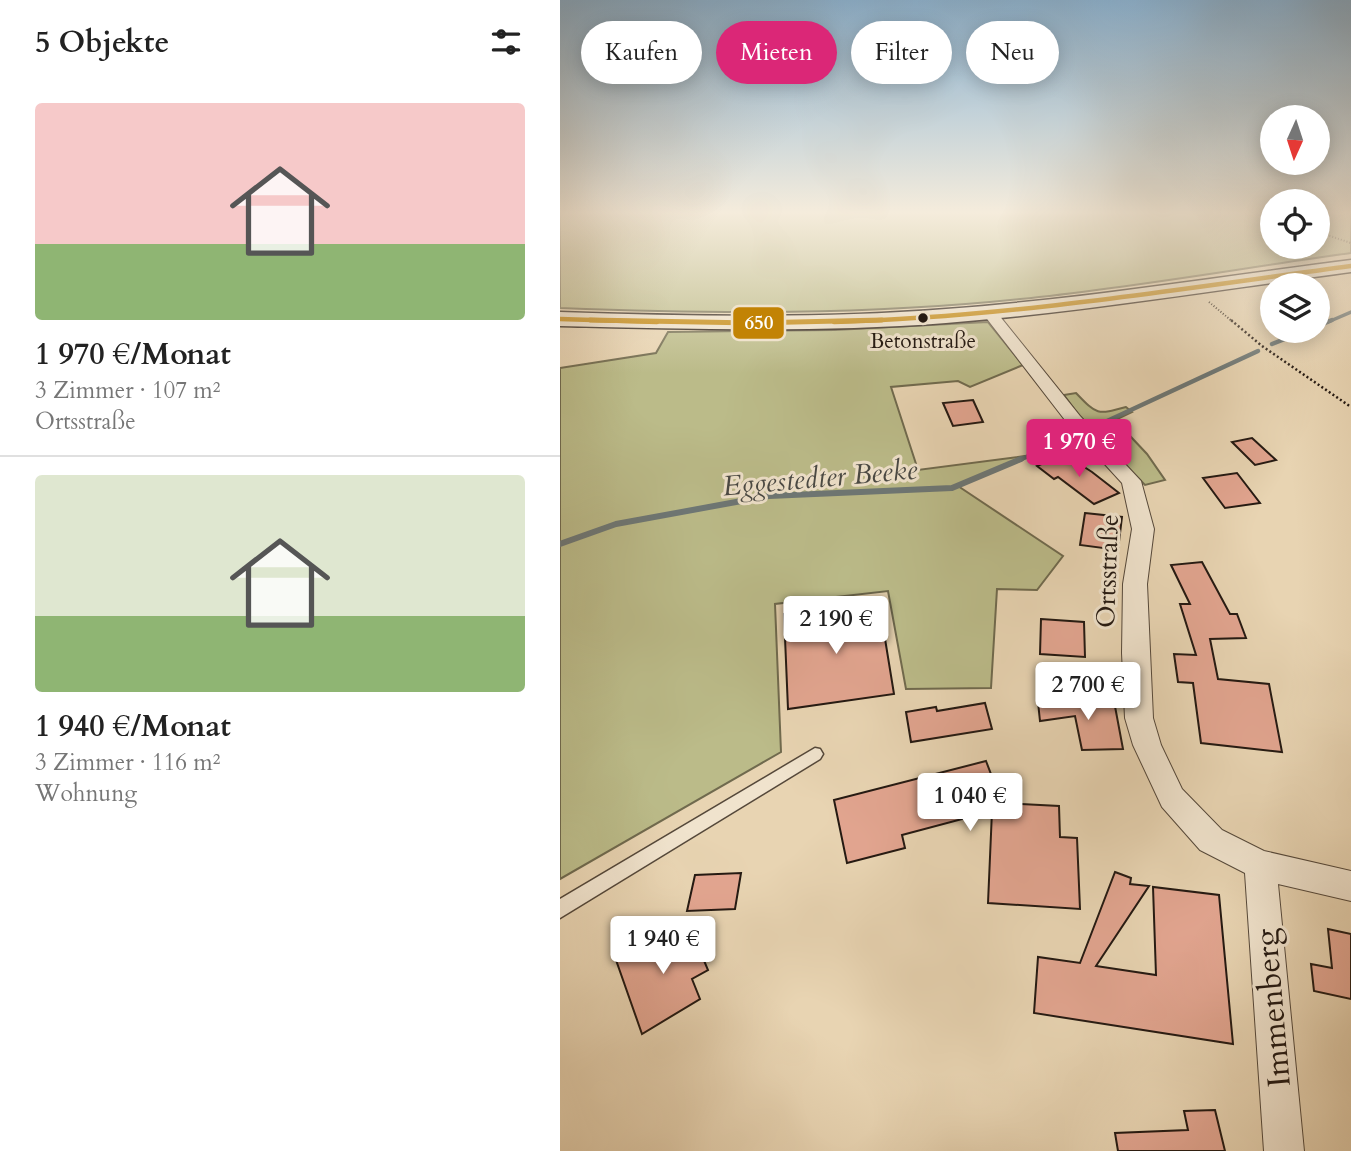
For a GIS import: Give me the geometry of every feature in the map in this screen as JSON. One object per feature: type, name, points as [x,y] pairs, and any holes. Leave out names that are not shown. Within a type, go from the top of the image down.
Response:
[{"type":"main road","points":[[560,319],[818,323],[989,312],[1351,266]]},
{"type":"street","name":"Ortsstraße","points":[[989,312],[1074,420],[1131,481],[1139,503],[1143,529],[1135,584],[1139,718],[1147,745],[1172,798],[1211,841],[1260,864],[1351,886]]},
{"type":"street","name":"Immenberg","points":[[1260,864],[1284,1151]]},
{"type":"lane","points":[[560,909],[815,754]]},
{"type":"path","points":[[1200,295],[1262,346],[1351,407]]},
{"type":"green space","points":[[560,266],[1263,266],[1103,289],[963,304],[790,312],[560,308]]},
{"type":"green space","points":[[988,322],[1023,365],[970,387],[958,381],[891,387],[918,470],[1025,456],[958,486],[1063,556],[1037,590],[997,589],[991,688],[906,689],[888,591],[775,604],[781,752],[560,879],[560,368],[656,353],[668,332],[835,330]]},
{"type":"green space","points":[[1076,393],[1098,411],[1126,407],[1132,412],[1115,420],[1147,454],[1165,480],[1145,485],[1085,424],[1064,395]]},
{"type":"building","points":[[973,400],[983,422],[953,426],[943,403]]},
{"type":"building","points":[[1252,438],[1276,460],[1255,465],[1232,442]]},
{"type":"building","points":[[1064,454],[1119,493],[1094,504],[1058,477],[1054,479],[1037,466]]},
{"type":"building","points":[[1237,473],[1260,503],[1225,508],[1203,478]]},
{"type":"building","points":[[1085,513],[1122,517],[1118,550],[1080,545]]},
{"type":"building","points":[[1202,562],[1230,614],[1237,614],[1246,638],[1210,639],[1218,679],[1269,684],[1282,752],[1201,743],[1193,683],[1178,682],[1174,654],[1196,655],[1180,604],[1190,604],[1171,565]]},
{"type":"building","points":[[879,602],[894,694],[788,709],[784,614]]},
{"type":"building","points":[[1041,619],[1084,622],[1085,657],[1040,654]]},
{"type":"building","points":[[1114,701],[1123,749],[1082,750],[1075,716],[1040,721],[1038,702]]},
{"type":"building","points":[[985,703],[992,729],[911,742],[906,712],[936,707],[937,711]]},
{"type":"building","points":[[986,761],[1002,803],[1059,806],[1060,837],[1077,838],[1080,909],[988,903],[992,811],[902,835],[905,848],[847,863],[834,800]]},
{"type":"building","points":[[1115,872],[1131,878],[1130,884],[1149,886],[1096,966],[1156,975],[1153,887],[1219,895],[1233,1044],[1034,1013],[1038,957],[1080,963]]},
{"type":"building","points":[[741,873],[735,909],[687,911],[695,875]]},
{"type":"building","points":[[687,920],[708,970],[692,979],[700,999],[642,1034],[616,960]]},
{"type":"building","points":[[1328,929],[1351,934],[1351,999],[1314,991],[1311,964],[1332,968]]},
{"type":"building","points":[[1215,1110],[1225,1151],[1118,1151],[1115,1133],[1188,1130],[1184,1111]]},
{"type":"waterway","name":"Eggestedter Beeke","points":[[1330,321],[1351,312]]},
{"type":"waterway","name":"Eggestedter Beeke","points":[[1092,428],[1258,351]]},
{"type":"waterway","name":"Eggestedter Beeke","points":[[1017,461],[1077,435]]},
{"type":"waterway","name":"Eggestedter Beeke","points":[[560,544],[616,524],[769,496],[952,488],[1021,459]]},
{"type":"transit line","name":"650","points":[[560,319],[802,322],[946,316],[1098,300],[1351,266]]},
{"type":"place","name":"Betonstraße","points":[[923,318]]}]
